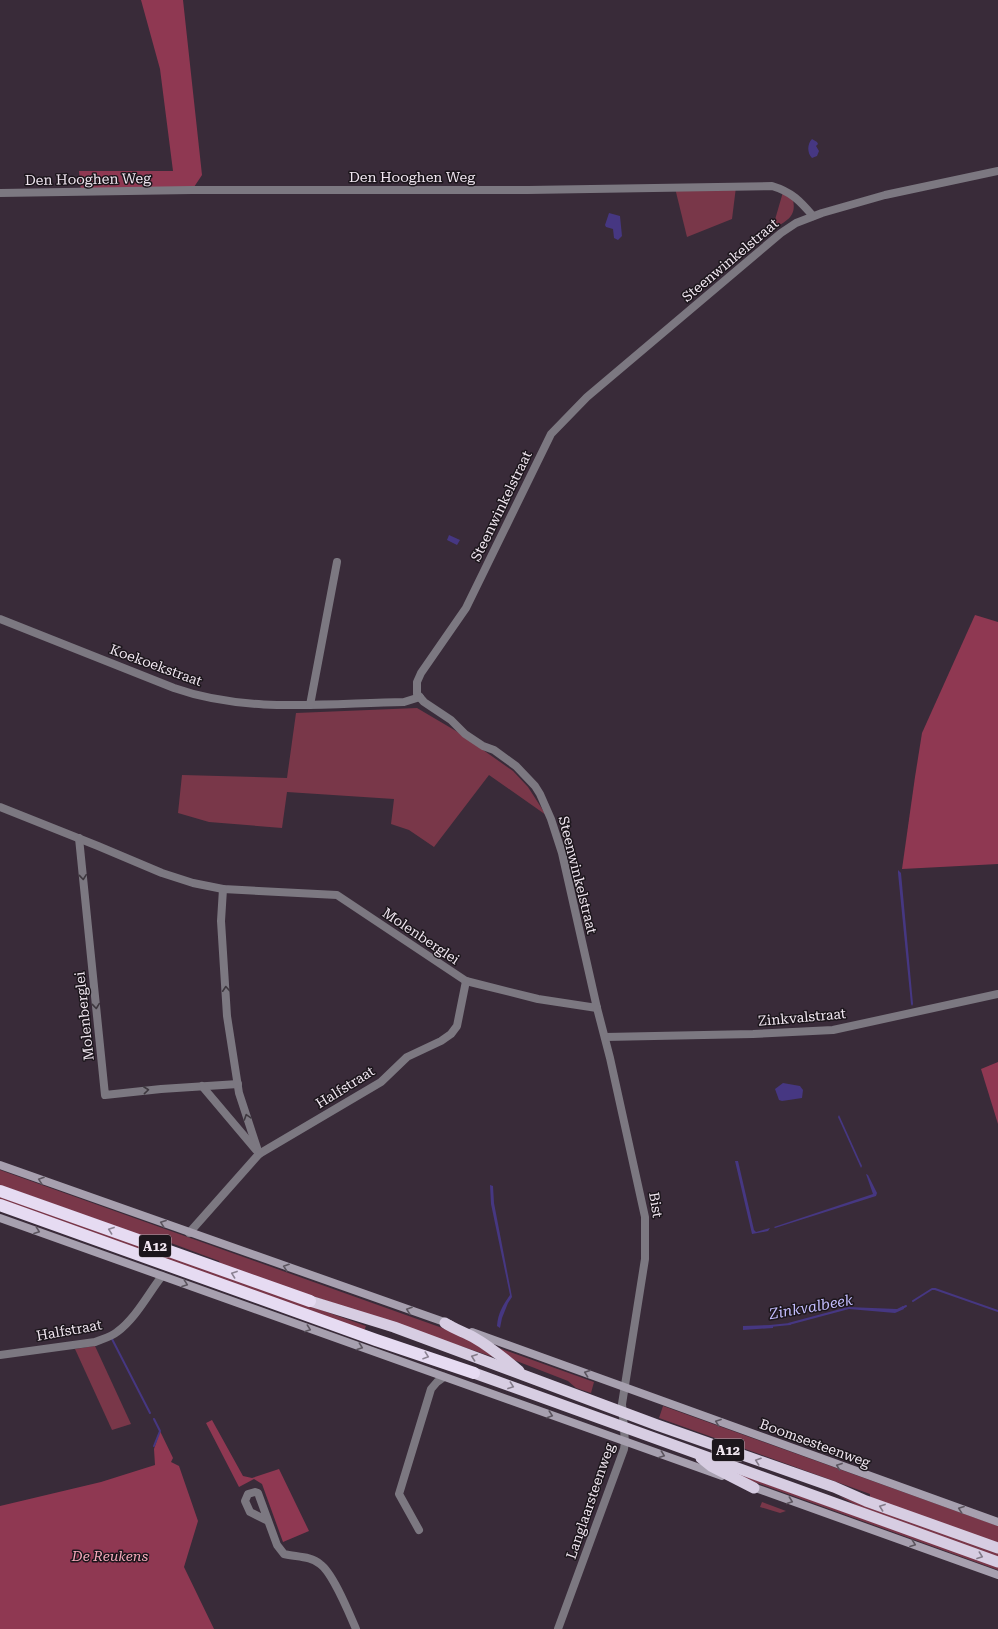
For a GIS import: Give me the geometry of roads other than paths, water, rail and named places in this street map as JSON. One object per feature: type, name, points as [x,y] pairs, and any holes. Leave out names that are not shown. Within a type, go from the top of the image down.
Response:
[{"type":"highway","name":"A12","points":[[0,1191],[310,1301],[388,1325],[622,1412],[998,1548]]},
{"type":"highway","name":"A12","points":[[0,1205],[474,1373],[998,1562]]},
{"type":"highway","points":[[0,1212],[11,1215],[32,1216]]},
{"type":"highway","points":[[445,1323],[474,1338],[508,1362],[524,1376]]},
{"type":"highway","points":[[695,1453],[711,1466],[754,1488]]},
{"type":"main road","name":"Boomsesteenweg","points":[[0,1165],[445,1323],[624,1383],[998,1522]]},
{"type":"main road","points":[[0,1218],[998,1575]]},
{"type":"street","name":"Steenwinkelstraat","points":[[605,1037],[562,853],[551,819],[540,794],[516,766],[494,750],[483,746],[465,734],[451,720],[430,707],[417,694],[417,682],[421,673],[466,608],[551,434],[587,397],[771,241],[796,223],[813,216],[885,195],[998,171]]},
{"type":"street","name":"Den Hooghen Weg","points":[[0,194],[192,190],[528,190],[772,186],[796,197],[813,216]]},
{"type":"street","points":[[310,705],[337,562]]},
{"type":"street","name":"Koekoekstraat","points":[[0,620],[190,693],[248,703],[285,705],[404,702],[420,697]]},
{"type":"street","name":"Molenberglei","points":[[0,807],[162,873],[193,883],[223,889],[337,895],[466,981]]},
{"type":"street","name":"Molenberglei","points":[[79,838],[105,1095],[238,1084]]},
{"type":"street","points":[[223,889],[221,921],[228,1016],[239,1093],[259,1154]]},
{"type":"street","points":[[466,981],[538,999],[597,1008]]},
{"type":"street","name":"Halfstraat","points":[[189,1233],[259,1154],[381,1082],[407,1057],[441,1041],[451,1034],[457,1026],[466,981]]},
{"type":"street","name":"Zinkvalstraat","points":[[605,1037],[753,1034],[833,1030],[998,994]]},
{"type":"street","name":"Bist","points":[[605,1037],[638,1182],[646,1230],[645,1260],[624,1383]]},
{"type":"street","points":[[202,1086],[259,1154]]},
{"type":"street","name":"Halfstraat","points":[[0,1355],[95,1342],[112,1335],[126,1324],[162,1276]]},
{"type":"street","points":[[419,1530],[399,1494],[431,1389],[444,1377]]},
{"type":"street","name":"Langlaarsteenweg","points":[[558,1629],[622,1456],[625,1442],[622,1412],[624,1383]]},
{"type":"street","points":[[268,1522],[277,1545],[284,1554],[306,1558],[320,1564],[332,1577],[356,1629]]},
{"type":"waterway","name":"Zinkvalbeek","points":[[913,1301],[932,1289],[935,1289],[998,1311]]},
{"type":"waterway","name":"Zinkvalbeek","points":[[902,1308],[906,1306]]},
{"type":"waterway","name":"Zinkvalbeek","points":[[770,1326],[790,1324]]},
{"type":"waterway","points":[[112,1339],[150,1413]]},
{"type":"waterway","points":[[154,1419],[160,1431],[154,1446]]},
{"type":"park label","name":"De Reukens","points":[[110,1556]]}]
